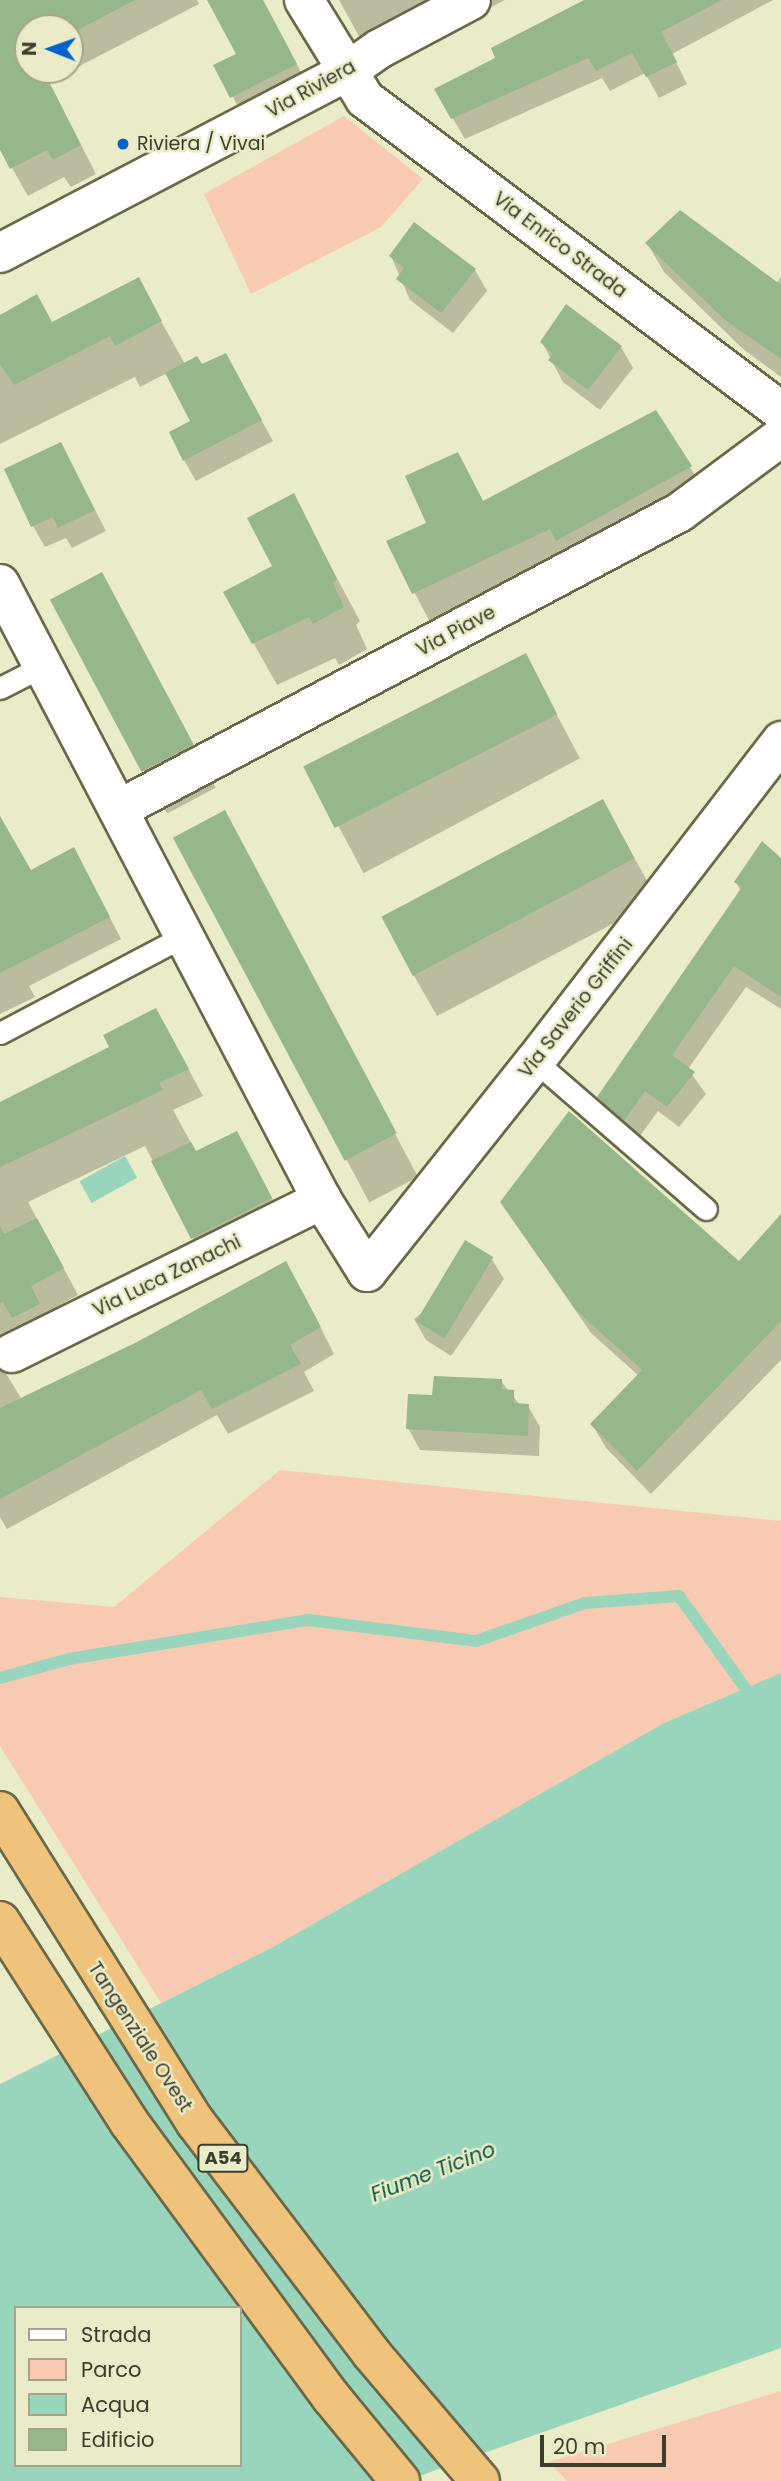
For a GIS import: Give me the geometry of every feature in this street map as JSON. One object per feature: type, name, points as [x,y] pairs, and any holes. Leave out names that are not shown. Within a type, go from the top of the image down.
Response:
[{"type":"highway","name":"Tangenziale Ovest","points":[[0,1811],[196,2123],[371,2353],[480,2481]]},
{"type":"highway","name":"A54","points":[[0,1921],[128,2122],[331,2397],[400,2481]]},
{"type":"street","name":"Via Enrico Strada","points":[[304,0],[345,73],[365,99],[781,411]]},
{"type":"street","name":"Via Riviera","points":[[0,253],[345,73],[379,49],[471,0]]},
{"type":"street","name":"Via Piave","points":[[121,808],[680,512],[781,437]]},
{"type":"street","points":[[0,584],[82,749],[121,808],[322,1200]]},
{"type":"street","name":"Via Saverio Griffini","points":[[322,1200],[366,1272],[535,1062],[781,741]]},
{"type":"street","name":"Via Luca Zanachi","points":[[12,1353],[322,1200]]},
{"type":"lane","points":[[0,688],[41,667]]},
{"type":"lane","points":[[0,1033],[186,935]]},
{"type":"lane","points":[[535,1062],[706,1209]]},
{"type":"green space","points":[[344,116],[423,179],[381,227],[251,294],[204,194]]},
{"type":"green space","points":[[280,1470],[781,1521],[781,1673],[664,1723],[271,1948],[161,2003],[0,1746],[0,1597],[114,1607]]},
{"type":"green space","points":[[781,2391],[781,2481],[567,2481],[549,2462]]},
{"type":"water","points":[[125,1156],[137,1178],[92,1203],[80,1181]]},
{"type":"water","name":"Fiume Ticino","points":[[781,1673],[781,2348],[405,2481],[0,2481],[0,2084],[271,1948],[664,1723]]},
{"type":"building","points":[[0,0],[135,0],[84,27],[84,14],[14,14],[14,84],[50,84],[81,145],[53,160],[47,150],[10,169],[0,150]]},
{"type":"building","points":[[207,0],[263,0],[297,64],[230,98],[213,65],[236,54]]},
{"type":"building","points":[[584,0],[722,0],[661,32],[677,62],[646,77],[632,53],[596,71],[588,58],[451,119],[434,89],[495,58],[491,48]]},
{"type":"building","points":[[680,210],[781,285],[781,359],[725,320],[645,243]]},
{"type":"building","points":[[414,222],[476,269],[441,313],[396,279],[404,268],[389,256]]},
{"type":"building","points":[[139,277],[162,321],[115,346],[110,336],[14,385],[0,364],[0,315],[37,294],[52,322]]},
{"type":"building","points":[[566,304],[622,346],[588,390],[548,360],[553,354],[540,342]]},
{"type":"building","points":[[226,353],[262,420],[183,461],[169,432],[190,421],[165,373],[197,356],[202,364]]},
{"type":"building","points":[[656,410],[692,466],[556,541],[550,529],[412,594],[386,541],[426,523],[405,476],[458,452],[483,501]]},
{"type":"building","points":[[61,442],[95,510],[58,528],[53,517],[31,527],[4,469]]},
{"type":"building","points":[[294,493],[337,579],[333,583],[344,607],[313,624],[309,617],[252,644],[223,592],[272,566],[247,518]]},
{"type":"building","points":[[102,572],[194,744],[141,772],[50,600]]},
{"type":"building","points":[[526,653],[557,714],[335,828],[303,766]]},
{"type":"building","points":[[603,799],[634,858],[413,976],[381,917]]},
{"type":"building","points":[[225,810],[397,1133],[345,1161],[173,838]]},
{"type":"building","points":[[0,816],[31,870],[74,847],[110,917],[0,973]]},
{"type":"building","points":[[762,841],[781,858],[781,997],[734,966],[672,1055],[695,1072],[667,1107],[645,1091],[624,1121],[597,1097],[742,887],[734,882]]},
{"type":"building","points":[[156,1008],[189,1069],[159,1083],[163,1090],[0,1167],[0,1102],[109,1047],[103,1035]]},
{"type":"building","points":[[569,1111],[739,1261],[781,1214],[781,1321],[637,1471],[590,1424],[642,1370],[575,1309],[500,1202]]},
{"type":"building","points":[[237,1131],[272,1198],[191,1239],[151,1161],[191,1142],[196,1151]]},
{"type":"building","points":[[37,1218],[64,1268],[31,1286],[40,1304],[12,1318],[3,1302],[0,1303],[0,1226],[4,1234]]},
{"type":"building","points":[[465,1240],[493,1257],[444,1338],[416,1321]]},
{"type":"building","points":[[286,1261],[321,1327],[290,1345],[301,1364],[212,1409],[201,1390],[0,1499],[0,1408],[137,1342]]},
{"type":"building","points":[[434,1376],[502,1379],[502,1389],[514,1390],[514,1403],[529,1404],[528,1436],[406,1429],[408,1394],[432,1395]]},
{"type":"waterway","points":[[0,1678],[69,1659],[308,1620],[476,1641],[585,1603],[679,1596],[745,1688]]},
{"type":"place","name":"Riviera / Vivai","points":[[123,144]]}]
